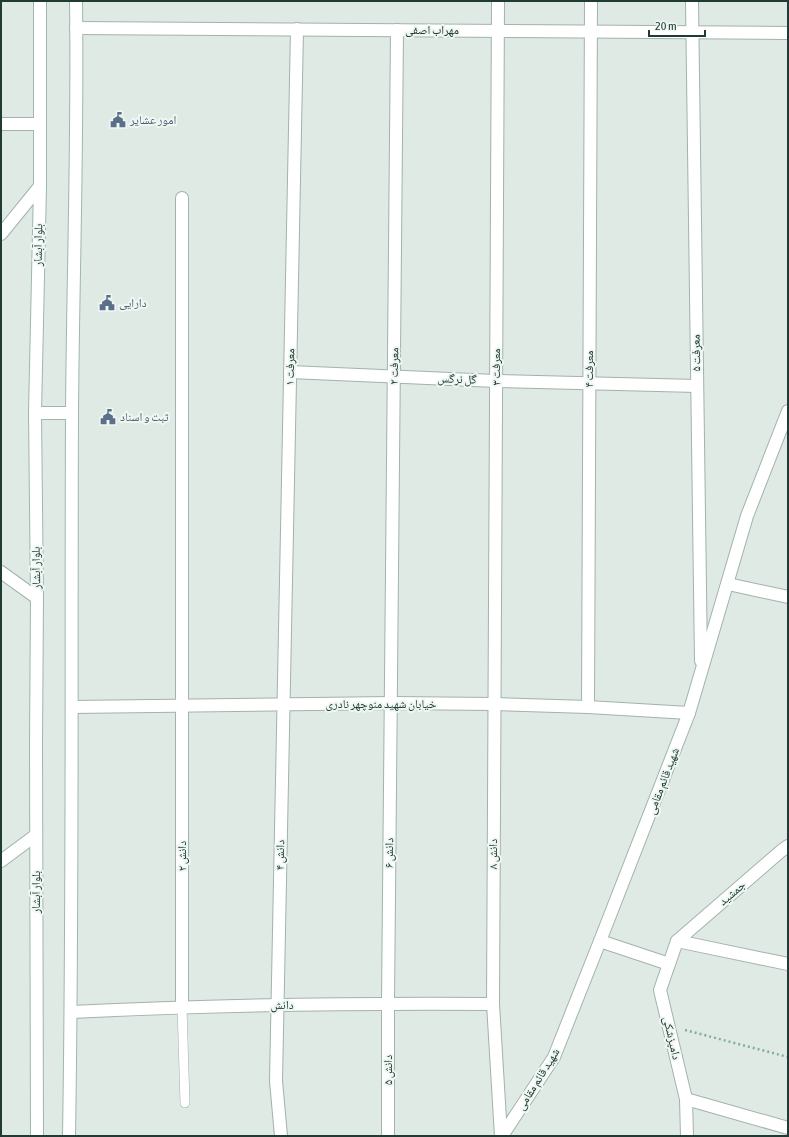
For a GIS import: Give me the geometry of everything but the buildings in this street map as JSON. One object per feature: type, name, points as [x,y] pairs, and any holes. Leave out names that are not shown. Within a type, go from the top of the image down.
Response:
[{"type":"street","name":"بلوار آبشار","points":[[37,1136],[37,598],[35,413],[40,186],[40,1]]},
{"type":"street","points":[[69,1136],[71,1012],[72,413],[76,1]]},
{"type":"street","name":"معرفت ۳","points":[[494,704],[498,1]]},
{"type":"street","name":"معرفت ۴","points":[[588,707],[591,1]]},
{"type":"street","name":"معرفت ۵","points":[[692,1],[691,32],[696,386],[702,674]]},
{"type":"street","name":"مهراب اصفی","points":[[76,28],[788,32]]},
{"type":"street","name":"معرفت ۱","points":[[283,705],[297,29]]},
{"type":"street","name":"معرفت ۲","points":[[390,703],[397,30]]},
{"type":"street","points":[[1,124],[40,124]]},
{"type":"street","points":[[1,234],[40,186]]},
{"type":"street","name":"دانش ۲","points":[[182,198],[182,1006]]},
{"type":"street","name":"گل نرگس","points":[[290,372],[496,381],[589,382],[696,386]]},
{"type":"street","name":"شهید قائم مقامی","points":[[501,1136],[554,1057],[600,941],[690,713],[747,516],[788,411]]},
{"type":"street","points":[[35,413],[72,413]]},
{"type":"street","points":[[1,572],[37,598]]},
{"type":"street","points":[[728,584],[788,597]]},
{"type":"street","name":"خیابان شهید منوچهر نادری","points":[[72,707],[390,703],[494,704],[588,707],[690,713]]},
{"type":"street","name":"دانش ۶","points":[[388,1003],[390,703]]},
{"type":"street","name":"دانش ۸","points":[[494,704],[493,1004],[501,1136]]},
{"type":"street","name":"دانش ۴","points":[[281,1136],[276,1081],[283,705]]},
{"type":"street","points":[[1,861],[36,835]]},
{"type":"street","name":"جمشید","points":[[677,942],[788,846]]},
{"type":"street","points":[[600,941],[669,964]]},
{"type":"street","points":[[677,942],[788,964]]},
{"type":"street","name":"دامپزشکی","points":[[677,942],[660,990],[686,1099],[687,1136]]},
{"type":"street","name":"دانش","points":[[71,1012],[182,1006],[388,1003],[493,1004]]},
{"type":"street","name":"دانش ۵","points":[[388,1003],[388,1136]]},
{"type":"street","points":[[686,1099],[788,1128]]},
{"type":"lane","points":[[182,1006],[185,1103]]},
{"type":"path","points":[[669,1026],[788,1057]]},
{"type":"place","name":"امور عشایر","points":[[118,120]]},
{"type":"place","name":"دارایی","points":[[107,303]]},
{"type":"place","name":"ثبت و اسناد","points":[[108,417]]}]
